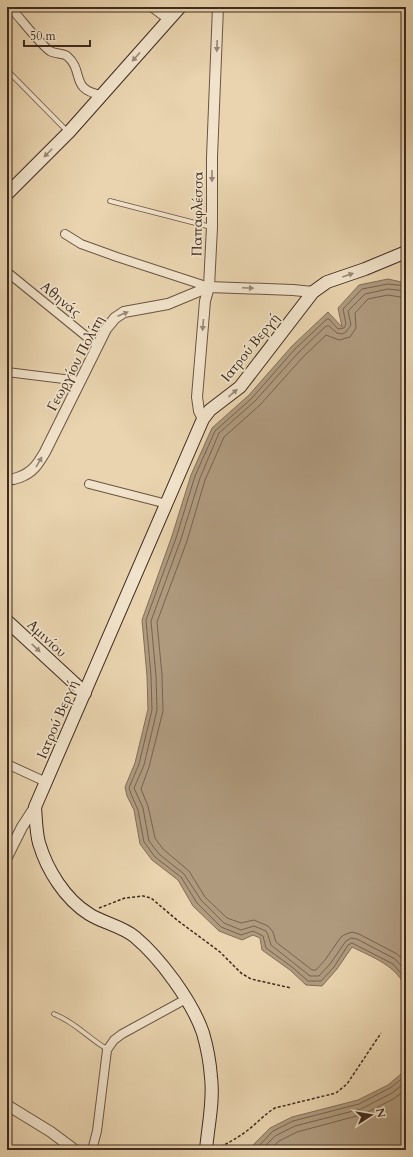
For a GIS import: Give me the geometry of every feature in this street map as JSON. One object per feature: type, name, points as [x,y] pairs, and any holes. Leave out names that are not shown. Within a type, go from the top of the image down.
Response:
[{"type":"main road","points":[[7,194],[69,132],[180,7]]},
{"type":"main road","name":"Ιατρού Βεργή","points":[[35,807],[203,419],[210,410],[240,387],[313,292],[327,282],[365,269],[406,252]]},
{"type":"main road","name":"Αμινίου","points":[[7,621],[85,692]]},
{"type":"main road","points":[[35,807],[39,842],[46,860],[68,896],[89,914],[134,936],[170,974],[194,1014],[202,1032],[212,1078],[206,1150]]},
{"type":"street","points":[[153,7],[169,19]]},
{"type":"street","name":"Παπαφλέσσα","points":[[203,419],[199,411],[197,397],[205,301],[209,287],[218,7]]},
{"type":"street","points":[[16,14],[48,50],[56,54],[66,55],[75,65],[81,85],[86,90],[92,94],[102,95]]},
{"type":"street","points":[[65,234],[81,244],[209,287]]},
{"type":"street","name":"Αθηνάς","points":[[7,272],[98,346]]},
{"type":"street","name":"Γεωργίου Πολίτη","points":[[7,479],[12,480],[26,475],[36,468],[106,329],[115,318],[124,312],[168,304],[209,287],[313,292]]},
{"type":"street","points":[[7,372],[80,381]]},
{"type":"street","points":[[89,484],[167,504]]},
{"type":"street","points":[[7,764],[46,782]]},
{"type":"street","points":[[7,857],[22,827],[35,807]]},
{"type":"street","points":[[92,1150],[97,1131],[107,1050],[114,1040],[122,1034],[186,999]]},
{"type":"street","points":[[7,1105],[51,1132],[75,1150]]},
{"type":"lane","points":[[7,70],[69,132]]},
{"type":"lane","points":[[110,201],[212,227]]},
{"type":"lane","points":[[54,1014],[66,1019],[94,1042],[107,1050]]},
{"type":"path","points":[[89,914],[102,906],[125,898],[143,896],[151,898],[177,920],[220,952],[241,973],[251,979],[291,988]]},
{"type":"path","points":[[212,1150],[232,1142],[275,1108],[336,1093],[347,1084],[381,1033]]},
{"type":"water","points":[[388,279],[406,283],[406,989],[397,974],[391,968],[352,947],[337,969],[322,986],[306,985],[290,970],[262,950],[260,938],[253,935],[242,940],[219,931],[193,906],[178,880],[152,860],[140,844],[134,810],[127,796],[125,787],[135,763],[148,709],[147,676],[142,620],[172,536],[191,475],[212,428],[249,395],[292,346],[328,312],[342,327],[338,308],[359,285]]},
{"type":"water","points":[[406,1061],[406,1150],[251,1150],[251,1147],[270,1128],[292,1117],[358,1100],[388,1085],[401,1074]]}]
